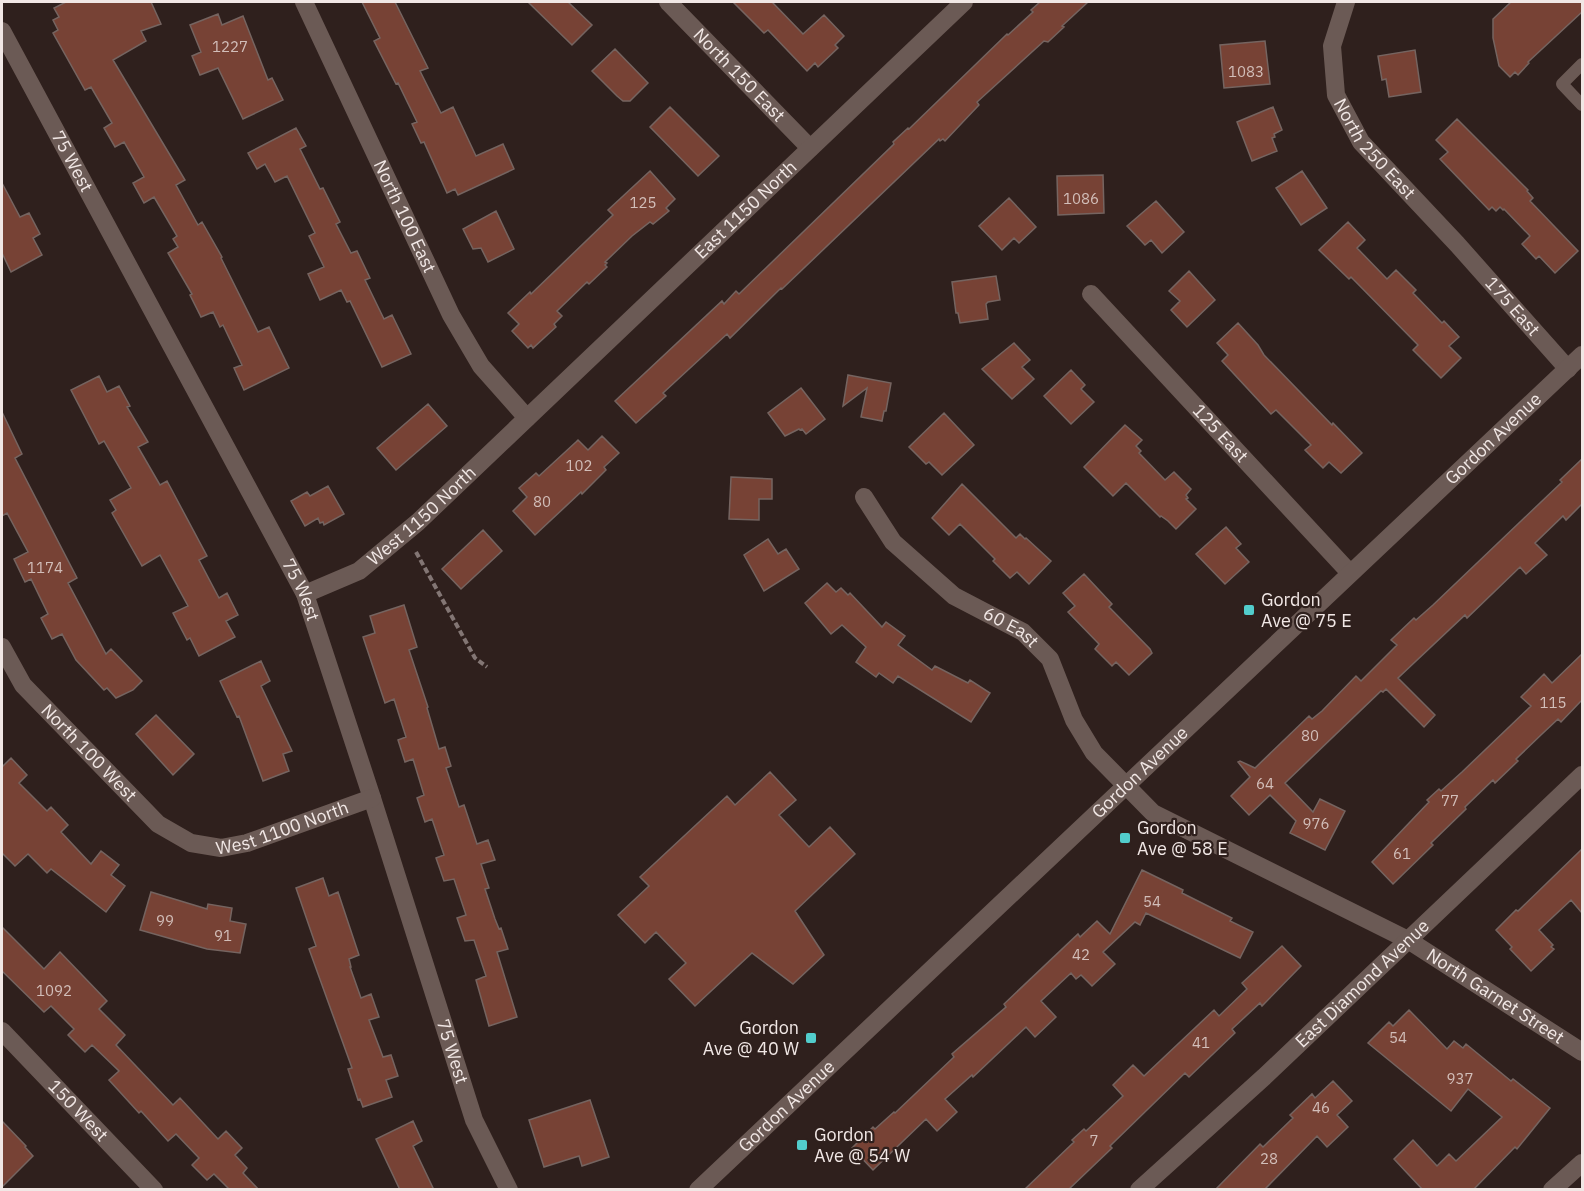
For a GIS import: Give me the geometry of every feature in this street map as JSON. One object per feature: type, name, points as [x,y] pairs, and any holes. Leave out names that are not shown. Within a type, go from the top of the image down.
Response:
[{"type":"street","name":"North 100 East","points":[[304,2],[451,315],[481,366],[527,418]]},
{"type":"street","name":"North 150 East","points":[[668,2],[810,148]]},
{"type":"street","name":"East 1150 North","points":[[527,418],[964,2]]},
{"type":"street","name":"North 250 East","points":[[1346,2],[1332,46],[1336,95],[1361,142],[1458,244]]},
{"type":"street","name":"75 West","points":[[2,31],[305,594],[474,1120],[509,1190]]},
{"type":"street","name":"175 East","points":[[1458,244],[1568,369]]},
{"type":"street","name":"125 East","points":[[1090,294],[1350,573]]},
{"type":"street","name":"Gordon Avenue","points":[[698,1190],[1582,355]]},
{"type":"street","name":"West 1150 North","points":[[305,594],[359,571],[418,522],[527,418]]},
{"type":"street","name":"60 East","points":[[864,497],[893,542],[954,596],[1023,632],[1050,659],[1074,720],[1094,753],[1125,786]]},
{"type":"street","name":"North 100 West","points":[[2,647],[23,685],[158,824],[191,843]]},
{"type":"street","name":"East Diamond Avenue","points":[[1139,1190],[1264,1077],[1582,775]]},
{"type":"street","name":"North Garnet Street","points":[[1125,786],[1153,813],[1408,940],[1582,1052]]},
{"type":"street","name":"West 1100 North","points":[[191,843],[221,848],[247,843],[372,798]]},
{"type":"street","name":"150 West","points":[[2,1031],[154,1190]]},
{"type":"street","points":[[1552,1190],[1582,1162]]},
{"type":"lane","points":[[1582,64],[1562,84],[1582,105]]},
{"type":"path","points":[[416,552],[475,658],[487,667]]},
{"type":"building","points":[[66,2],[151,2],[161,24],[141,31],[146,41],[113,60],[185,180],[176,185],[198,225],[202,222],[222,257],[258,332],[269,327],[289,368],[244,390],[234,368],[242,365],[223,325],[220,327],[213,312],[201,317],[190,295],[192,294],[168,253],[178,247],[173,239],[177,236],[154,197],[144,203],[133,183],[144,177],[124,142],[115,147],[104,128],[112,123],[91,87],[85,90],[53,33],[58,30],[53,20],[59,17],[54,8]]},
{"type":"building","points":[[362,2],[395,2],[428,68],[420,71],[441,113],[453,107],[476,156],[503,144],[514,169],[458,195],[455,189],[447,193],[424,142],[421,143],[412,124],[417,122],[374,41],[380,38]]},
{"type":"building","points":[[528,2],[568,2],[592,25],[572,45]]},
{"type":"building","points":[[733,2],[772,2],[803,34],[824,15],[844,36],[835,45],[838,48],[818,67],[815,63],[807,71],[768,30],[764,33]]},
{"type":"building","points":[[1040,2],[1088,2],[1048,42],[1044,41],[977,102],[979,105],[945,141],[939,139],[730,338],[727,334],[663,393],[666,396],[636,423],[615,401],[722,301],[724,304],[736,291],[739,294],[894,144],[893,142],[1033,12],[1031,10]]},
{"type":"building","points":[[1511,2],[1582,2],[1582,12],[1528,62],[1518,75],[1515,72],[1510,77],[1499,66],[1493,38],[1493,19]]},
{"type":"building","points":[[218,14],[222,25],[243,16],[268,80],[272,78],[283,100],[243,119],[218,68],[200,75],[192,56],[201,52],[190,25]]},
{"type":"building","points":[[1265,41],[1270,84],[1224,88],[1220,45]]},
{"type":"building","points":[[615,49],[648,83],[630,101],[623,101],[592,71]]},
{"type":"building","points":[[1415,50],[1421,92],[1389,97],[1386,79],[1382,80],[1378,56]]},
{"type":"building","points":[[670,107],[719,156],[698,176],[650,127]]},
{"type":"building","points":[[1273,107],[1282,130],[1274,134],[1275,137],[1272,138],[1277,151],[1252,161],[1237,122]]},
{"type":"building","points":[[1457,119],[1528,190],[1533,198],[1530,201],[1578,251],[1555,273],[1539,256],[1536,259],[1522,244],[1530,236],[1504,209],[1500,207],[1496,211],[1492,207],[1489,210],[1440,159],[1448,152],[1436,140]]},
{"type":"building","points":[[296,128],[306,146],[300,149],[340,222],[336,224],[351,253],[357,251],[370,278],[365,280],[384,319],[392,315],[411,354],[382,367],[350,301],[347,302],[341,290],[320,300],[308,274],[324,267],[309,236],[315,233],[287,176],[275,182],[265,164],[257,169],[248,153]]},
{"type":"building","points":[[650,171],[675,199],[666,208],[669,211],[653,224],[650,222],[632,236],[605,262],[607,267],[589,284],[587,282],[557,311],[562,316],[554,324],[556,327],[533,348],[531,345],[528,348],[512,331],[519,324],[508,313],[530,292],[531,294],[613,215],[608,210]]},
{"type":"building","points":[[1302,171],[1327,208],[1301,225],[1276,188]]},
{"type":"building","points":[[1103,175],[1104,213],[1058,215],[1057,176]]},
{"type":"building","points":[[2,183],[20,217],[29,213],[40,234],[33,238],[42,255],[11,272],[2,253]]},
{"type":"building","points":[[1009,198],[1036,227],[1019,243],[1014,238],[1002,250],[979,226]]},
{"type":"building","points":[[1156,201],[1184,232],[1162,253],[1151,240],[1145,245],[1127,226]]},
{"type":"building","points":[[496,211],[514,249],[488,262],[481,248],[473,249],[463,229]]},
{"type":"building","points":[[1348,222],[1365,240],[1357,248],[1387,279],[1396,270],[1416,290],[1413,293],[1459,337],[1449,346],[1461,358],[1441,378],[1413,350],[1418,345],[1351,277],[1349,279],[1319,250]]},
{"type":"building","points":[[1189,271],[1215,300],[1187,327],[1171,310],[1180,301],[1169,291]]},
{"type":"building","points":[[996,276],[1000,300],[986,304],[988,319],[960,323],[958,313],[956,313],[952,282]]},
{"type":"building","points":[[1238,323],[1264,355],[1362,453],[1341,473],[1329,462],[1323,468],[1305,450],[1311,445],[1276,410],[1271,414],[1222,361],[1228,355],[1217,343]]},
{"type":"building","points":[[1014,343],[1030,360],[1022,367],[1034,379],[1012,399],[982,369]]},
{"type":"building","points":[[1071,370],[1085,385],[1081,389],[1094,402],[1071,424],[1044,396]]},
{"type":"building","points":[[848,375],[891,383],[882,421],[861,417],[867,388],[843,406]]},
{"type":"building","points":[[99,376],[107,392],[119,386],[130,406],[127,407],[148,442],[138,447],[160,485],[167,481],[207,556],[199,560],[219,598],[227,593],[238,615],[226,621],[235,637],[199,656],[190,638],[187,640],[173,613],[188,606],[160,555],[142,566],[112,513],[116,510],[110,500],[131,488],[104,441],[99,444],[71,390]]},
{"type":"building","points":[[801,388],[825,419],[806,434],[799,429],[785,436],[768,413]]},
{"type":"building","points":[[428,404],[447,426],[396,470],[377,448]]},
{"type":"building","points":[[2,412],[22,454],[15,458],[77,578],[68,583],[106,654],[111,649],[142,681],[133,690],[116,698],[107,688],[104,690],[76,660],[62,634],[52,639],[41,618],[48,614],[31,579],[25,582],[14,559],[28,552],[7,513],[2,516]]},
{"type":"building","points":[[944,413],[974,445],[942,475],[929,462],[926,464],[909,447]]},
{"type":"building","points":[[1125,425],[1142,440],[1136,446],[1141,451],[1139,453],[1165,480],[1174,472],[1191,489],[1186,499],[1196,509],[1176,529],[1160,517],[1126,483],[1113,496],[1084,467]]},
{"type":"building","points":[[602,436],[619,453],[582,494],[581,492],[535,535],[513,511],[527,497],[519,488],[536,473],[539,476],[578,440],[588,450]]},
{"type":"building","points":[[1582,459],[1582,504],[1566,520],[1563,516],[1535,543],[1547,555],[1526,574],[1520,567],[1467,618],[1465,615],[1398,678],[1435,715],[1424,727],[1386,689],[1381,691],[1285,783],[1313,812],[1320,799],[1345,811],[1325,850],[1290,833],[1296,821],[1270,795],[1249,815],[1231,796],[1250,777],[1238,762],[1255,768],[1309,716],[1312,719],[1322,711],[1356,676],[1361,681],[1397,645],[1391,640],[1414,618],[1416,620],[1433,605],[1562,482],[1560,480]]},
{"type":"building","points":[[731,477],[772,479],[772,499],[759,499],[759,520],[729,519]]},
{"type":"building","points":[[962,484],[1016,538],[1020,534],[1051,561],[1029,584],[1017,572],[1010,578],[993,561],[995,559],[960,524],[949,535],[932,518]]},
{"type":"building","points":[[328,486],[344,514],[324,525],[318,518],[305,526],[291,501],[307,492],[310,496]]},
{"type":"building","points":[[1226,527],[1241,544],[1236,548],[1249,562],[1225,584],[1196,554]]},
{"type":"building","points":[[483,530],[502,551],[461,589],[442,569]]},
{"type":"building","points":[[768,539],[778,554],[786,549],[799,569],[764,591],[744,555]]},
{"type":"building","points":[[1084,574],[1112,604],[1109,607],[1152,653],[1129,675],[1116,662],[1112,666],[1095,649],[1099,644],[1068,612],[1075,606],[1063,593]]},
{"type":"building","points":[[827,583],[836,592],[841,588],[848,595],[850,593],[882,627],[886,622],[905,636],[898,645],[932,670],[935,666],[968,683],[970,680],[990,693],[971,722],[898,676],[893,683],[879,673],[876,677],[856,662],[866,647],[842,625],[831,634],[805,603]]},
{"type":"building","points":[[404,605],[417,647],[409,650],[439,749],[445,747],[451,766],[446,768],[459,807],[464,805],[477,844],[488,840],[495,860],[481,864],[489,888],[485,889],[508,949],[497,952],[517,1017],[489,1026],[476,980],[486,976],[474,940],[465,941],[457,918],[466,915],[454,879],[444,881],[436,858],[444,855],[432,819],[425,822],[417,798],[424,795],[413,759],[405,762],[398,740],[406,737],[394,699],[385,703],[363,637],[375,633],[370,616]]},
{"type":"building","points":[[1582,654],[1582,700],[1561,722],[1558,719],[1542,734],[1495,783],[1493,780],[1465,807],[1466,809],[1431,843],[1433,845],[1393,884],[1372,862],[1429,802],[1427,800],[1439,789],[1441,791],[1531,706],[1521,697],[1544,674],[1552,683]]},
{"type":"building","points":[[261,661],[270,681],[261,686],[292,751],[283,754],[289,771],[263,781],[239,716],[237,717],[220,681]]},
{"type":"building","points":[[156,715],[194,754],[173,775],[136,734]]},
{"type":"building","points":[[11,758],[27,775],[19,783],[47,811],[51,807],[68,825],[61,832],[91,864],[101,851],[119,865],[111,875],[125,886],[106,912],[51,869],[47,873],[28,854],[15,866],[2,853],[2,764],[3,766]]},
{"type":"building","points":[[770,772],[796,800],[779,815],[809,847],[830,827],[855,854],[795,911],[824,955],[793,984],[752,953],[695,1006],[669,979],[686,963],[656,932],[645,943],[618,915],[649,886],[640,877],[727,796],[735,805]]},
{"type":"building","points":[[1582,849],[1582,913],[1571,900],[1539,930],[1554,949],[1531,971],[1496,930]]},
{"type":"building","points":[[1142,870],[1183,890],[1182,893],[1232,918],[1230,921],[1253,932],[1240,958],[1146,913],[1140,925],[1135,922],[1103,952],[1115,964],[1092,986],[1081,975],[1076,979],[1071,973],[1041,1001],[1056,1017],[1035,1037],[1026,1027],[973,1077],[972,1075],[945,1099],[957,1112],[937,1131],[926,1119],[873,1170],[852,1148],[873,1127],[875,1129],[895,1113],[954,1057],[952,1054],[1006,1007],[1004,1004],[1078,934],[1080,937],[1097,921],[1110,934]]},
{"type":"building","points":[[323,878],[329,896],[338,892],[359,955],[349,959],[350,967],[361,998],[371,994],[379,1017],[369,1020],[383,1057],[391,1055],[398,1076],[386,1080],[392,1097],[363,1107],[360,1099],[358,1100],[348,1069],[352,1068],[309,949],[316,946],[296,888]]},
{"type":"building","points":[[151,892],[207,909],[208,904],[232,908],[230,921],[246,924],[240,953],[207,949],[140,930]]},
{"type":"building","points":[[2,927],[44,969],[60,952],[107,1001],[99,1009],[125,1035],[116,1045],[173,1105],[180,1098],[218,1139],[226,1131],[242,1148],[235,1155],[247,1168],[243,1173],[259,1190],[230,1190],[214,1174],[207,1180],[192,1165],[199,1158],[176,1134],[168,1141],[141,1111],[139,1113],[109,1080],[119,1071],[92,1045],[85,1052],[68,1035],[74,1029],[51,1006],[44,1012],[2,971]]},
{"type":"building","points":[[1282,946],[1301,966],[1262,1006],[1260,1003],[1232,1029],[1235,1033],[1189,1077],[1185,1073],[1068,1190],[1024,1190],[1074,1142],[1072,1140],[1084,1129],[1086,1131],[1123,1096],[1113,1085],[1133,1065],[1144,1076],[1214,1010],[1219,1016],[1247,989],[1242,983]]},
{"type":"building","points":[[1409,1010],[1447,1049],[1454,1041],[1463,1048],[1466,1044],[1511,1081],[1513,1079],[1550,1108],[1517,1149],[1515,1147],[1473,1190],[1423,1190],[1394,1159],[1413,1140],[1437,1166],[1449,1154],[1456,1161],[1502,1117],[1468,1089],[1451,1111],[1368,1043],[1389,1022],[1393,1026]]},
{"type":"building","points":[[1333,1081],[1352,1101],[1337,1115],[1348,1127],[1327,1147],[1317,1136],[1264,1190],[1215,1190],[1260,1144],[1263,1147],[1293,1118],[1290,1115],[1312,1094],[1315,1098]]},
{"type":"building","points":[[590,1100],[609,1157],[582,1166],[579,1156],[544,1167],[529,1120]]},
{"type":"building","points":[[2,1121],[33,1156],[2,1187]]},
{"type":"building","points":[[413,1121],[422,1141],[413,1146],[434,1190],[400,1190],[376,1139]]},
{"type":"place","name":"Gordon Ave @ 75 E","points":[[1249,610]]},
{"type":"place","name":"Gordon Ave @ 58 E","points":[[1125,838]]},
{"type":"place","name":"Gordon Ave @ 40 W","points":[[811,1038]]},
{"type":"place","name":"Gordon Ave @ 54 W","points":[[802,1145]]}]
